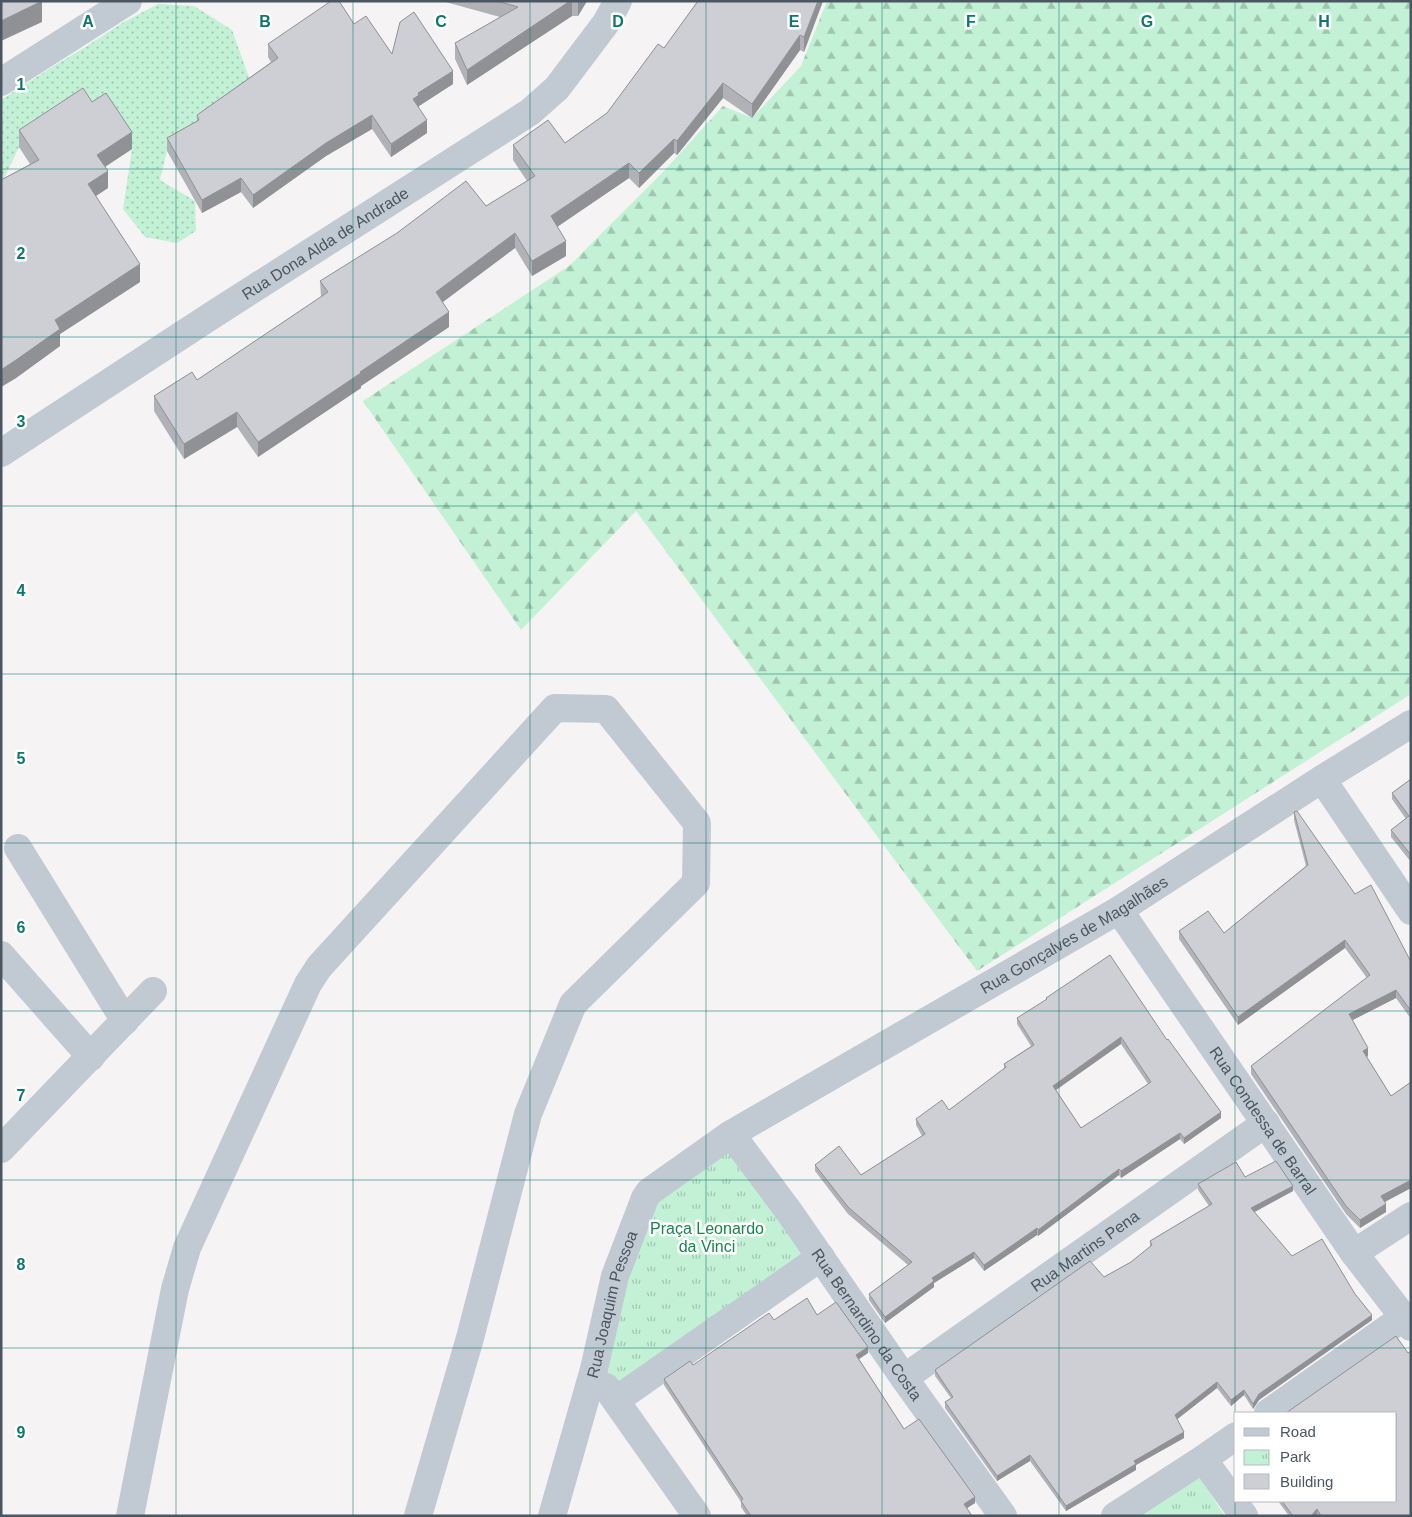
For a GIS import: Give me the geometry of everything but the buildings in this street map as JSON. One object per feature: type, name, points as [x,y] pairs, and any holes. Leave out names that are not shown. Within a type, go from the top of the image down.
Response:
[{"type":"street","points":[[1,82],[128,1]]},
{"type":"street","name":"Rua Dona Alda de Andrade","points":[[1,453],[530,112],[557,88],[606,23],[618,1]]},
{"type":"street","points":[[130,1516],[180,1269],[308,984],[319,967],[555,708],[606,709],[697,823],[696,884],[572,1004],[528,1114],[470,1338],[418,1516]]},
{"type":"street","name":"Rua Gonçalves de Magalhães","points":[[731,1134],[1119,910],[1411,724]]},
{"type":"street","points":[[1322,779],[1411,911]]},
{"type":"street","points":[[18,848],[125,1021]]},
{"type":"street","name":"Rua Condessa de Barral","points":[[1119,910],[1354,1253],[1407,1322]]},
{"type":"street","points":[[1,955],[91,1057]]},
{"type":"street","points":[[1,1149],[153,991]]},
{"type":"street","name":"Rua Martins Pena","points":[[904,1378],[1266,1123]]},
{"type":"street","name":"Rua Bernardino da Costa","points":[[731,1134],[821,1257],[904,1378],[1003,1516]]},
{"type":"street","name":"Rua Joaquim Pessoa","points":[[552,1516],[594,1369],[616,1276],[645,1198],[649,1192],[731,1134]]},
{"type":"street","points":[[1354,1253],[1411,1216]]},
{"type":"street","points":[[616,1400],[821,1257]]},
{"type":"street","points":[[1270,1412],[1407,1322]]},
{"type":"street","points":[[594,1369],[697,1516]]},
{"type":"street","points":[[1116,1516],[1234,1437]]},
{"type":"street","points":[[1203,1459],[1244,1516]]},
{"type":"green space","points":[[827,1],[1411,1],[1411,694],[977,971],[636,511],[521,630],[363,401],[569,266],[663,172],[723,106],[752,118],[801,66]]},
{"type":"green space","points":[[158,4],[194,6],[232,30],[253,89],[167,151],[160,180],[195,201],[196,231],[177,243],[145,237],[123,209],[132,149],[106,111],[19,147],[1,185],[1,100],[122,23]]},
{"type":"green space","name":"Praça Leonardo da Vinci","points":[[725,1138],[819,1250],[617,1400],[584,1353],[638,1186]]},
{"type":"green space","points":[[1195,1470],[1225,1516],[1126,1516]]}]
